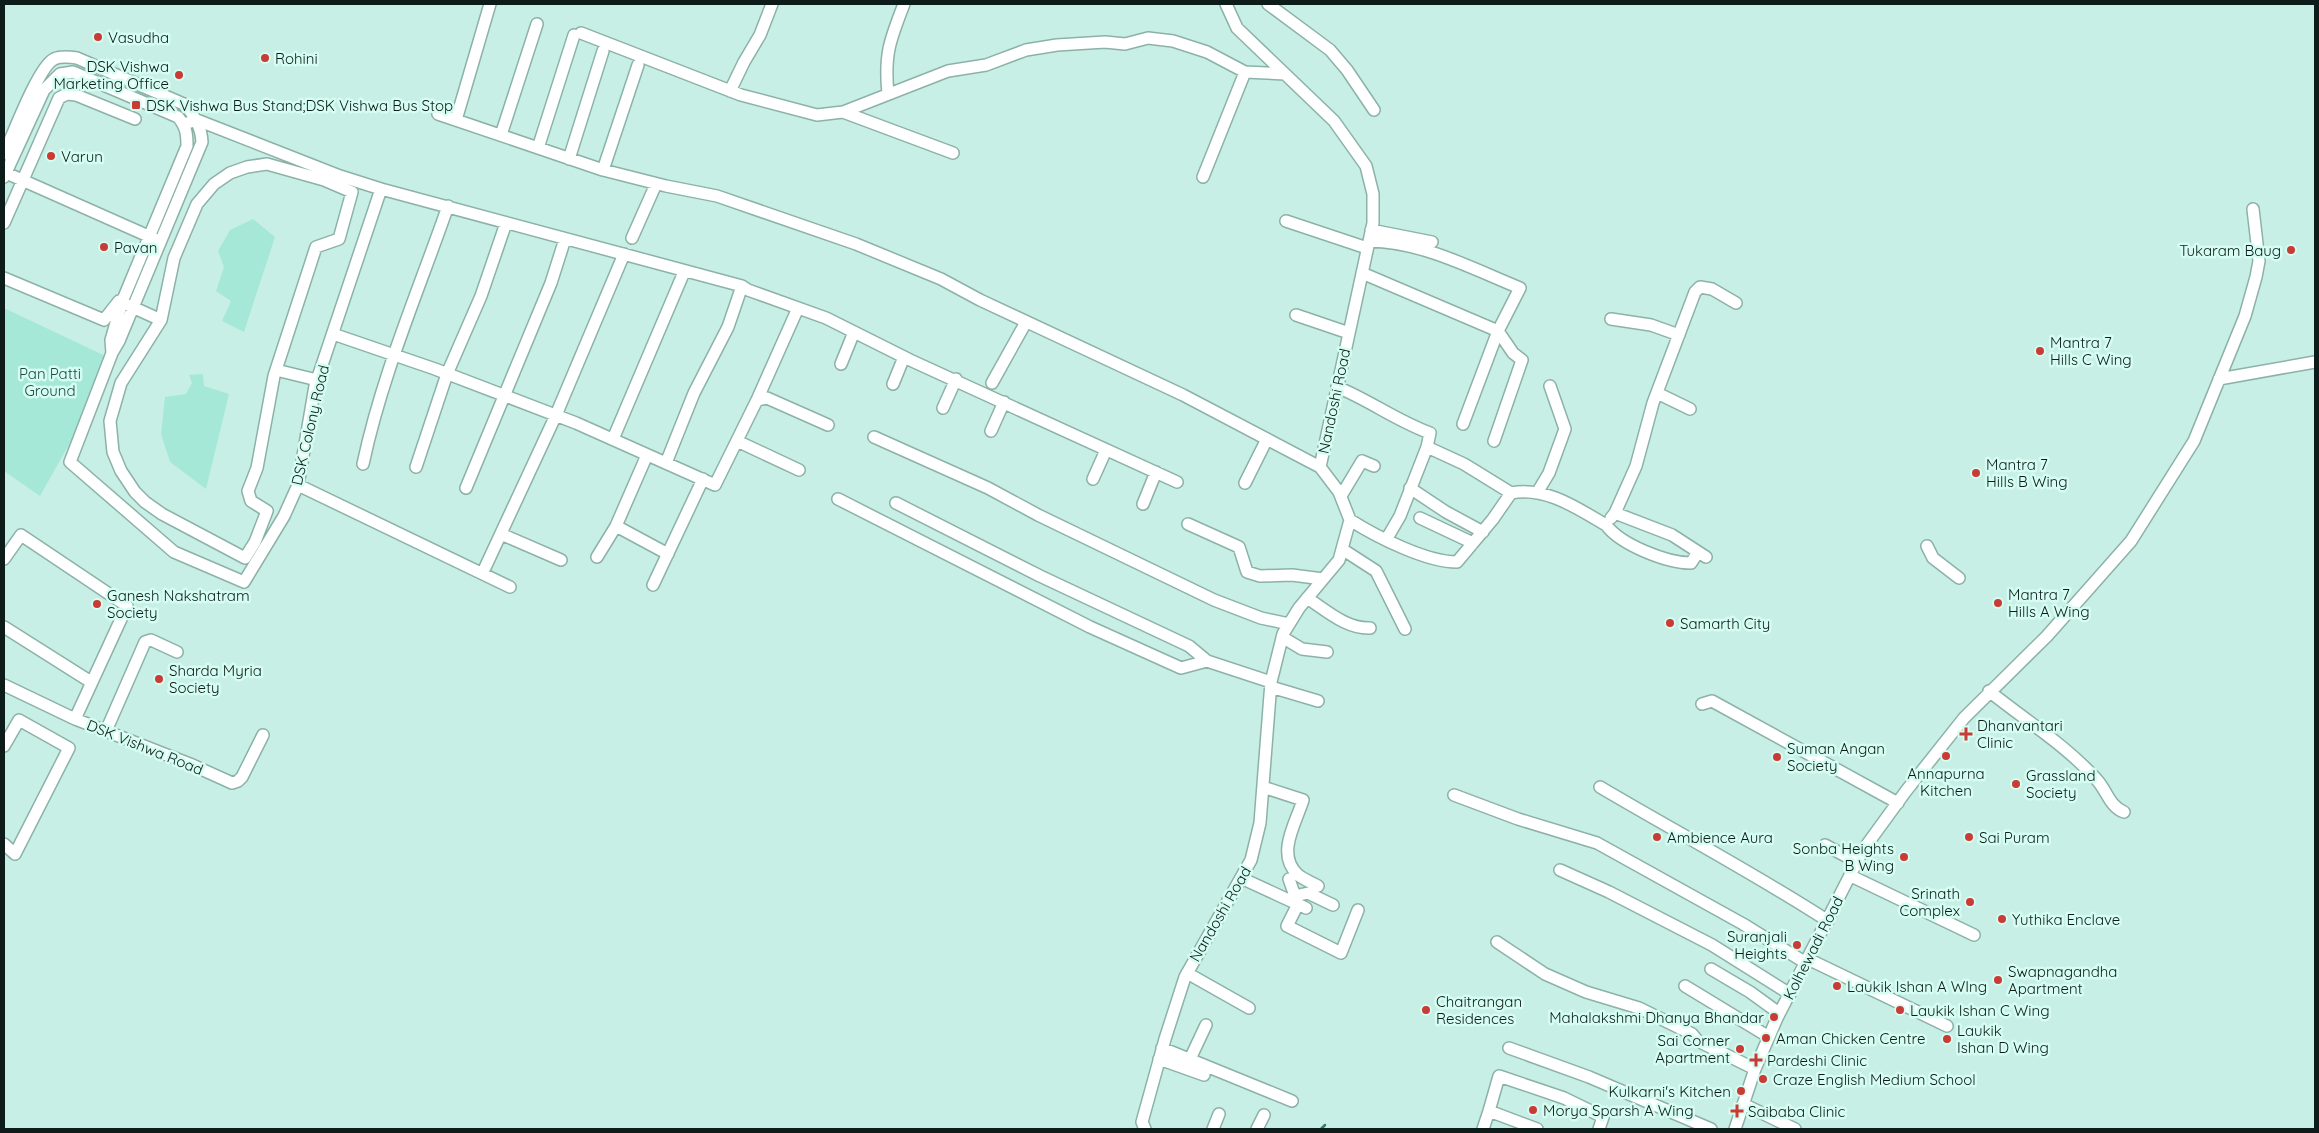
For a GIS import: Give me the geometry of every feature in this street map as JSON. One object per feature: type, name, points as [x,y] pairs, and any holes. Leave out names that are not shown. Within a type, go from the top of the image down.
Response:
[{"type":"street","points":[[456,120],[490,4]]},
{"type":"street","points":[[730,91],[760,35],[772,4]]},
{"type":"street","points":[[888,94],[885,68],[886,54],[904,4]]},
{"type":"street","name":"Nandoshi Road","points":[[1146,1129],[1142,1122],[1162,1048],[1187,973],[1251,860],[1256,842],[1260,824],[1271,684],[1282,638],[1307,598],[1339,560],[1350,520],[1340,496],[1320,467],[1369,240],[1373,194],[1366,166],[1334,121],[1237,28],[1226,4]]},
{"type":"street","points":[[1268,4],[1330,50],[1347,70],[1374,110]]},
{"type":"street","points":[[500,135],[537,24]]},
{"type":"street","points":[[538,148],[578,34],[730,91],[817,115],[843,112],[948,71],[986,65],[1026,50],[1057,45],[1105,42],[1125,44],[1148,38],[1173,41],[1207,52],[1245,72],[1285,74]]},
{"type":"street","points":[[569,159],[603,51]]},
{"type":"street","points":[[4,154],[40,74],[54,60],[65,57],[77,58],[186,105],[197,120],[340,176],[380,189],[448,206],[565,240],[742,286],[748,290],[826,318],[904,357],[956,379],[1177,482]]},
{"type":"street","points":[[603,170],[638,65]]},
{"type":"street","points":[[160,241],[23,180],[4,174],[44,90],[60,74],[73,72],[178,117],[184,124],[197,120]]},
{"type":"street","points":[[1203,177],[1245,72]]},
{"type":"street","points":[[4,223],[59,98],[67,94],[76,95],[135,119]]},
{"type":"street","points":[[843,112],[953,153]]},
{"type":"street","points":[[438,114],[603,170],[656,184],[717,196],[856,244],[941,279],[1026,322],[1183,395],[1320,467]]},
{"type":"street","name":"DSK Colony Road","points":[[197,120],[201,129],[202,142],[160,241],[127,304],[111,340],[112,353],[70,462],[174,552],[244,582],[284,516],[298,485],[318,380],[380,189]]},
{"type":"street","name":"DSK Colony Road","points":[[127,304],[148,236],[187,146],[187,133],[184,124]]},
{"type":"street","points":[[267,164],[324,180],[352,192],[339,239],[316,247],[276,370],[257,468],[248,492],[251,501],[267,511],[255,542],[245,558],[145,502],[135,492],[121,471],[113,452],[110,421],[121,383],[161,320],[178,247],[197,204],[214,184],[230,173],[247,167],[267,164]]},
{"type":"street","points":[[632,238],[656,184]]},
{"type":"street","points":[[363,464],[372,421],[393,354],[448,206]]},
{"type":"street","name":"Kolhewadi Road","points":[[1735,1129],[1755,1070],[1779,1013],[1864,850],[1964,718],[1989,691],[2047,636],[2138,532],[2198,433],[2245,316],[2258,268],[2253,209]]},
{"type":"street","points":[[1286,220],[1369,240],[1394,241],[1427,249],[1520,288],[1498,331],[1463,424]]},
{"type":"street","points":[[416,467],[447,374],[480,296],[506,223]]},
{"type":"street","points":[[466,488],[505,396],[565,240]]},
{"type":"street","points":[[1369,240],[1432,242]]},
{"type":"street","points":[[483,572],[556,415],[624,254]]},
{"type":"street","points":[[613,439],[684,272]]},
{"type":"street","points":[[1362,273],[1498,331],[1514,353],[1522,360],[1494,441]]},
{"type":"street","points":[[4,278],[104,320],[108,318],[117,302],[127,304],[161,320]]},
{"type":"street","points":[[666,463],[694,393],[728,327],[742,286]]},
{"type":"street","points":[[1603,523],[1615,513],[1636,466],[1657,393],[1695,292],[1700,287],[1712,289],[1736,303]]},
{"type":"street","points":[[333,334],[393,354],[556,415],[715,485],[757,400],[798,308]]},
{"type":"street","points":[[1296,315],[1349,333]]},
{"type":"street","points":[[1612,319],[1651,325],[1679,335]]},
{"type":"street","points":[[992,383],[1026,322]]},
{"type":"street","points":[[841,364],[854,332]]},
{"type":"street","points":[[893,384],[904,357]]},
{"type":"street","points":[[2219,379],[2315,362]]},
{"type":"street","points":[[276,370],[318,380]]},
{"type":"street","points":[[943,408],[956,379]]},
{"type":"street","points":[[1537,493],[1549,473],[1564,429],[1550,386]]},
{"type":"street","points":[[1337,387],[1357,395],[1409,425],[1430,433],[1427,447],[1400,516],[1386,540]]},
{"type":"street","points":[[1657,393],[1690,409]]},
{"type":"street","points":[[757,400],[767,398],[828,425]]},
{"type":"street","points":[[991,432],[1004,402]]},
{"type":"street","points":[[874,437],[988,488],[1038,515],[1214,600],[1261,618],[1289,624]]},
{"type":"street","points":[[1245,483],[1267,439]]},
{"type":"street","points":[[737,441],[799,470]]},
{"type":"street","points":[[1427,447],[1464,464],[1511,493]]},
{"type":"street","points":[[1093,478],[1106,450]]},
{"type":"street","points":[[597,557],[616,526],[648,455]]},
{"type":"street","points":[[1340,496],[1362,461],[1374,466]]},
{"type":"street","points":[[1143,504],[1156,472]]},
{"type":"street","points":[[653,585],[703,479]]},
{"type":"street","points":[[298,485],[483,572],[510,587]]},
{"type":"street","points":[[1410,488],[1446,512],[1483,532]]},
{"type":"street","points":[[1350,520],[1386,540],[1442,562],[1457,562],[1483,532],[1511,493],[1524,490],[1564,500],[1603,523],[1610,531],[1632,546],[1676,563],[1692,563],[1702,554],[1672,535],[1615,513]]},
{"type":"street","points":[[838,498],[1090,627],[1181,668],[1207,661]]},
{"type":"street","points":[[896,503],[1040,576],[1189,646],[1207,661],[1318,700]]},
{"type":"street","points":[[1420,518],[1473,543]]},
{"type":"street","points":[[1188,524],[1239,547],[1247,572],[1260,576],[1292,575],[1323,579]]},
{"type":"street","points":[[616,526],[668,554]]},
{"type":"street","points":[[4,559],[21,534],[127,606],[75,719]]},
{"type":"street","points":[[501,534],[561,560]]},
{"type":"street","points":[[1927,546],[1933,558],[1959,578]]},
{"type":"street","points":[[1342,549],[1376,571],[1405,629]]},
{"type":"street","points":[[1307,598],[1338,619],[1360,628],[1370,628]]},
{"type":"street","points":[[4,627],[91,682]]},
{"type":"street","points":[[1282,638],[1302,649],[1327,652]]},
{"type":"street","points":[[106,731],[145,642],[151,640],[177,652]]},
{"type":"street","name":"DSK Vishwa Road","points":[[4,685],[75,719],[190,764],[232,783],[242,777],[263,735]]},
{"type":"street","points":[[1989,691],[2080,762],[2099,782],[2115,809],[2124,812]]},
{"type":"street","points":[[1702,704],[1712,701],[1898,803]]},
{"type":"street","points":[[4,746],[19,720],[69,748],[15,854],[4,844]]},
{"type":"street","points":[[1263,787],[1303,800],[1287,845],[1288,856],[1307,899]]},
{"type":"street","points":[[1600,787],[1678,834],[1778,888],[1828,921]]},
{"type":"street","points":[[1454,795],[1518,819],[1597,843],[1807,961],[1947,1026]]},
{"type":"street","points":[[1825,845],[1857,862]]},
{"type":"street","points":[[1560,870],[1609,892],[1712,945],[1790,994]]},
{"type":"street","points":[[1850,876],[1974,935]]},
{"type":"street","points":[[1241,878],[1307,899],[1333,905]]},
{"type":"street","points":[[1288,879],[1307,899]]},
{"type":"street","points":[[1307,899],[1287,926],[1341,953],[1358,910]]},
{"type":"street","points":[[1497,942],[1545,974],[1586,992],[1639,1008],[1692,1034],[1698,1041],[1755,1070]]},
{"type":"street","points":[[1711,970],[1750,992],[1779,1013]]},
{"type":"street","points":[[1187,973],[1248,1008]]},
{"type":"street","points":[[1685,986],[1769,1037]]},
{"type":"street","points":[[1190,1060],[1206,1025]]},
{"type":"street","points":[[1162,1048],[1292,1101]]},
{"type":"street","points":[[1509,1048],[1589,1077],[1711,1129]]},
{"type":"street","points":[[1159,1059],[1204,1075]]},
{"type":"street","points":[[1483,1129],[1499,1076],[1564,1098],[1603,1117],[1599,1129]]},
{"type":"street","points":[[1743,1104],[1795,1129]]},
{"type":"street","points":[[1489,1111],[1537,1129]]},
{"type":"street","points":[[1213,1129],[1219,1114]]},
{"type":"street","points":[[1257,1129],[1264,1115]]},
{"type":"green space","points":[[253,219],[275,237],[244,332],[222,321],[231,301],[216,291],[224,267],[218,251],[230,230]]},
{"type":"green space","name":"Pan Patti Ground","points":[[4,308],[116,361],[40,496],[4,471]]},
{"type":"green space","points":[[203,374],[204,386],[229,394],[206,489],[170,462],[161,434],[165,397],[186,394],[192,383],[189,375]]},
{"type":"waterway","points":[[1321,1129],[1325,1125]]},
{"type":"place","name":"Vasudha","points":[[98,37]]},
{"type":"place","name":"Rohini","points":[[265,58]]},
{"type":"place","name":"DSK Vishwa Marketing Office","points":[[179,75]]},
{"type":"place","name":"DSK Vishwa Bus Stand;DSK Vishwa Bus Stop","points":[[136,105]]},
{"type":"place","name":"Varun","points":[[51,156]]},
{"type":"place","name":"Pavan","points":[[104,247]]},
{"type":"place","name":"Tukaram Baug","points":[[2291,250]]},
{"type":"place","name":"Mantra 7 Hills C Wing","points":[[2040,351]]},
{"type":"place","name":"Mantra 7 Hills B Wing","points":[[1976,473]]},
{"type":"place","name":"Mantra 7 Hills A Wing","points":[[1998,603]]},
{"type":"place","name":"Ganesh Nakshatram Society","points":[[97,604]]},
{"type":"place","name":"Samarth City","points":[[1670,623]]},
{"type":"place","name":"Sharda Myria Society","points":[[159,679]]},
{"type":"place","name":"Dhanvantari Clinic","points":[[1966,734]]},
{"type":"place","name":"Annapurna Kitchen","points":[[1946,756]]},
{"type":"place","name":"Suman Angan Society","points":[[1777,757]]},
{"type":"place","name":"Grassland Society","points":[[2016,784]]},
{"type":"place","name":"Ambience Aura","points":[[1657,837]]},
{"type":"place","name":"Sai Puram","points":[[1969,837]]},
{"type":"place","name":"Sonba Heights B Wing","points":[[1904,857]]},
{"type":"place","name":"Srinath Complex","points":[[1970,902]]},
{"type":"place","name":"Yuthika Enclave","points":[[2002,919]]},
{"type":"place","name":"Suranjali Heights","points":[[1797,945]]},
{"type":"place","name":"Swapnagandha Apartment","points":[[1998,980]]},
{"type":"place","name":"Laukik Ishan A WIng","points":[[1837,986]]},
{"type":"place","name":"Chaitrangan Residences","points":[[1426,1010]]},
{"type":"place","name":"Laukik Ishan C Wing","points":[[1900,1010]]},
{"type":"place","name":"Mahalakshmi Dhanya Bhandar","points":[[1774,1017]]},
{"type":"place","name":"Aman Chicken Centre","points":[[1766,1038]]},
{"type":"place","name":"Laukik Ishan D Wing","points":[[1947,1039]]},
{"type":"place","name":"Sai Corner Apartment","points":[[1740,1049]]},
{"type":"place","name":"Pardeshi Clinic","points":[[1756,1060]]},
{"type":"place","name":"Craze English Medium School","points":[[1763,1079]]},
{"type":"place","name":"Kulkarni's Kitchen","points":[[1741,1091]]},
{"type":"place","name":"Morya Sparsh A Wing","points":[[1533,1110]]},
{"type":"place","name":"Saibaba Clinic","points":[[1737,1111]]}]
